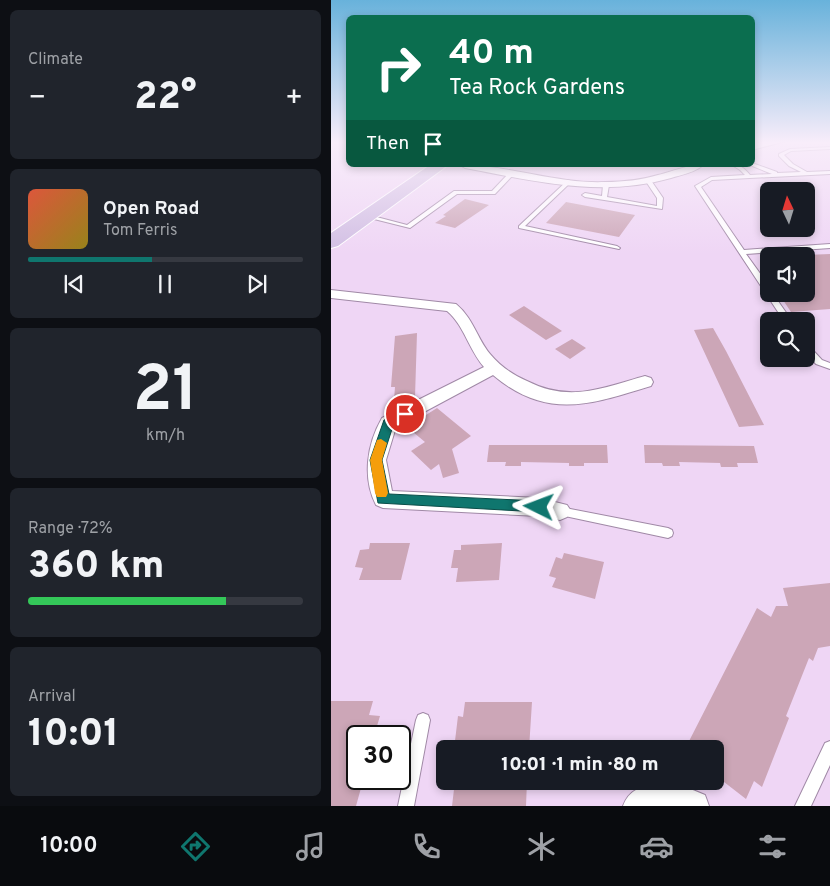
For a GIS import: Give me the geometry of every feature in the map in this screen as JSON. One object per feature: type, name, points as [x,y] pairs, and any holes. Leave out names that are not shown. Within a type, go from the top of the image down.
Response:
[{"type":"main road","points":[[331,242],[420,179]]},
{"type":"street","points":[[547,179],[607,185],[652,179]]},
{"type":"street","points":[[331,294],[451,306],[460,313],[483,356],[493,368],[515,383],[536,392],[580,400],[645,382]]},
{"type":"street","points":[[493,368],[388,423],[376,460],[383,499],[539,507],[560,511]]},
{"type":"street","points":[[638,806],[647,799],[680,799],[694,806]]},
{"type":"lane","points":[[365,216],[408,227],[456,192],[493,193],[507,179]]},
{"type":"lane","points":[[716,179],[698,186],[760,279]]},
{"type":"lane","points":[[585,195],[660,208],[660,198],[647,180]]},
{"type":"lane","points":[[568,182],[521,227],[617,248]]},
{"type":"lane","points":[[604,198],[607,185]]},
{"type":"lane","points":[[742,252],[830,246]]},
{"type":"lane","points":[[815,358],[819,362],[830,366]]},
{"type":"lane","points":[[560,511],[668,533]]},
{"type":"lane","points":[[406,806],[423,720]]},
{"type":"lane","points":[[803,806],[830,748]]},
{"type":"building","points":[[465,199],[489,205],[455,228],[435,223],[446,216],[443,215]]},
{"type":"building","points":[[566,202],[635,215],[619,237],[546,223]]},
{"type":"building","points":[[830,254],[830,309],[791,312],[784,302],[815,302],[815,255]]},
{"type":"building","points":[[524,306],[562,331],[546,340],[509,315]]},
{"type":"building","points":[[713,328],[764,425],[739,427],[694,330]]},
{"type":"building","points":[[417,333],[415,397],[394,400],[395,387],[391,387],[395,336]]},
{"type":"building","points":[[572,339],[586,348],[570,359],[555,349]]},
{"type":"building","points":[[437,408],[471,436],[452,449],[459,473],[443,478],[439,464],[431,470],[411,451],[425,442],[407,427]]},
{"type":"building","points":[[489,445],[607,445],[608,463],[584,463],[584,466],[569,466],[569,463],[521,462],[521,466],[505,466],[506,462],[487,462]]},
{"type":"building","points":[[644,445],[754,446],[758,463],[737,463],[738,467],[721,467],[720,463],[679,462],[680,466],[663,466],[662,463],[645,463]]},
{"type":"building","points":[[370,543],[410,543],[401,580],[359,580],[363,568],[355,567],[360,550],[369,549]]},
{"type":"building","points":[[502,543],[499,580],[456,582],[458,568],[451,568],[454,550],[461,550],[461,545]]},
{"type":"building","points":[[564,553],[604,562],[595,599],[552,587],[556,578],[549,576],[556,557],[562,559]]},
{"type":"building","points":[[830,583],[830,646],[818,648],[813,661],[809,658],[786,716],[789,718],[762,787],[754,781],[746,799],[724,782],[724,740],[690,740],[757,608],[771,617],[776,606],[788,606],[783,588]]},
{"type":"building","points":[[331,701],[373,701],[369,715],[380,716],[377,725],[346,725],[346,790],[360,790],[356,806],[331,806]]},
{"type":"building","points":[[465,702],[532,702],[530,740],[455,740],[458,716],[463,717]]},
{"type":"building","points":[[454,790],[527,790],[526,806],[452,806]]},
{"type":"slow traffic","points":[[381,443],[376,460],[382,493]]},
{"type":"route","points":[[405,414],[388,423],[376,460],[383,499],[539,507]]}]
